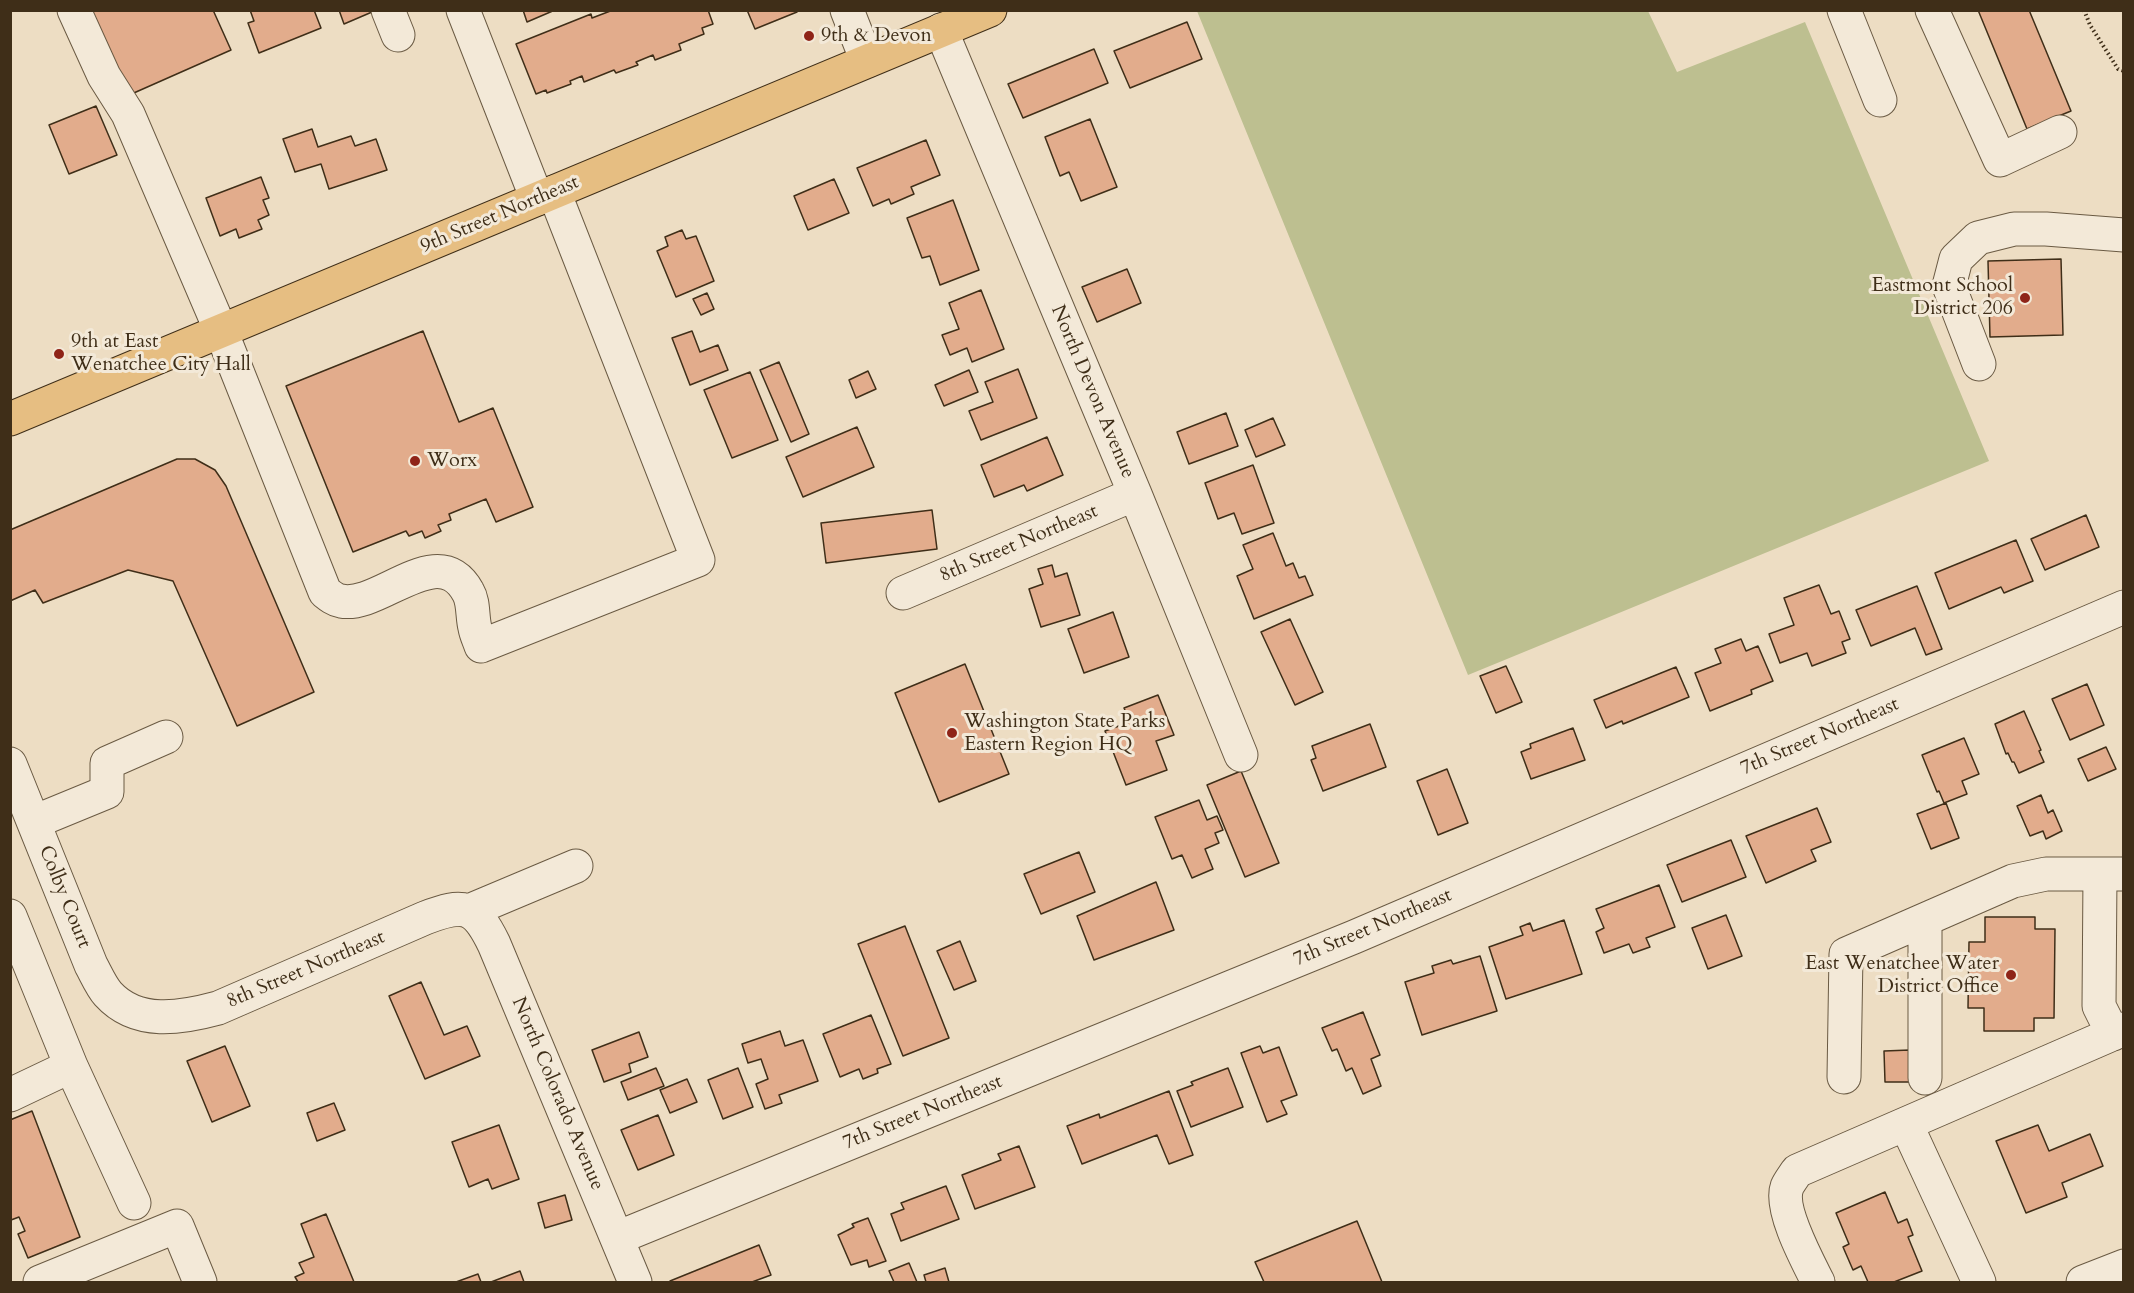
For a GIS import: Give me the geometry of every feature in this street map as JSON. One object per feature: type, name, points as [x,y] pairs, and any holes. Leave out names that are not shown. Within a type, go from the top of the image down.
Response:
[{"type":"main road","name":"9th Street Northeast","points":[[10,419],[990,10]]},
{"type":"street","points":[[74,10],[104,76],[128,114],[221,332],[325,592],[338,601],[360,601],[423,573],[439,571],[455,578],[468,592],[475,628],[482,646],[698,560],[546,195],[463,10]]},
{"type":"street","points":[[847,10],[867,61]]},
{"type":"street","points":[[1844,10],[1880,100]]},
{"type":"street","points":[[1932,10],[2000,160],[2060,132]]},
{"type":"street","name":"North Devon Avenue","points":[[941,30],[1136,494],[1241,755]]},
{"type":"street","points":[[1978,364],[1949,286],[1956,259],[1978,238],[2014,230],[2046,229],[2124,236]]},
{"type":"street","name":"8th Street Northeast","points":[[903,593],[1136,494]]},
{"type":"street","name":"7th Street Northeast","points":[[617,1238],[1354,937],[2124,607]]},
{"type":"street","points":[[34,822],[107,792],[107,763],[166,737]]},
{"type":"street","name":"Colby Court","points":[[10,764],[92,965],[107,993],[122,1006],[138,1014]]},
{"type":"street","points":[[469,911],[576,866]]},
{"type":"street","points":[[1818,1282],[1791,1225],[1786,1201],[1786,1188],[1797,1171],[2118,1032],[2099,1006],[2112,874],[2046,874],[2013,881],[1846,954],[1844,1077]]},
{"type":"street","name":"8th Street Northeast","points":[[138,1014],[164,1018],[218,1008],[447,909],[460,908],[469,911]]},
{"type":"street","name":"North Colorado Avenue","points":[[469,911],[484,923],[494,944],[635,1282]]},
{"type":"street","points":[[10,916],[71,1066],[134,1203]]},
{"type":"street","points":[[1924,1078],[1925,920]]},
{"type":"street","points":[[10,1095],[71,1066]]},
{"type":"street","points":[[1906,1124],[1979,1282]]},
{"type":"street","points":[[40,1282],[177,1226],[200,1282]]},
{"type":"street","points":[[2083,1282],[2124,1266]]},
{"type":"path","points":[[2084,10],[2090,25],[2118,69],[2124,71]]},
{"type":"green space","points":[[1197,11],[1648,11],[1677,72],[1805,22],[1989,461],[1468,675]]},
{"type":"building","points":[[89,10],[213,10],[231,50],[127,96]]},
{"type":"building","points":[[250,10],[314,10],[321,28],[259,53],[248,23],[254,21]]},
{"type":"building","points":[[339,10],[372,10],[372,12],[344,24]]},
{"type":"building","points":[[523,10],[555,10],[527,22]]},
{"type":"building","points":[[613,10],[708,10],[713,24],[702,28],[704,34],[679,44],[681,50],[655,60],[653,55],[636,62],[638,65],[616,73],[614,70],[584,82],[582,76],[570,81],[571,84],[547,93],[546,90],[536,94],[516,44],[591,14],[592,18]]},
{"type":"building","points":[[747,10],[796,10],[797,12],[755,29]]},
{"type":"building","points":[[1978,10],[2029,10],[2071,111],[2027,129]]},
{"type":"building","points":[[1187,22],[1202,59],[1130,88],[1114,51]]},
{"type":"building","points":[[1094,49],[1108,83],[1023,118],[1008,84]]},
{"type":"building","points":[[96,106],[117,155],[69,174],[49,125]]},
{"type":"building","points":[[1090,119],[1117,187],[1081,201],[1069,172],[1060,176],[1045,137]]},
{"type":"building","points":[[312,129],[318,147],[351,136],[355,146],[376,139],[387,170],[329,189],[321,164],[295,172],[283,139]]},
{"type":"building","points":[[926,140],[940,175],[911,187],[914,194],[891,204],[889,199],[873,206],[857,168]]},
{"type":"building","points":[[261,177],[269,198],[263,200],[269,215],[258,220],[262,229],[239,238],[236,229],[220,236],[206,198]]},
{"type":"building","points":[[834,179],[849,213],[808,230],[794,196]]},
{"type":"building","points":[[953,200],[979,270],[940,285],[930,256],[922,258],[907,218]]},
{"type":"building","points":[[682,230],[686,239],[696,236],[714,281],[676,297],[657,251],[668,246],[665,237]]},
{"type":"building","name":"Eastmont School District 206","points":[[2061,259],[2063,335],[1990,337],[1988,261]]},
{"type":"building","points":[[1127,269],[1141,303],[1097,322],[1082,287]]},
{"type":"building","points":[[981,290],[1004,349],[972,362],[967,348],[950,355],[942,335],[959,329],[949,303]]},
{"type":"building","points":[[707,293],[714,309],[701,315],[693,299]]},
{"type":"building","name":"Worx","points":[[423,331],[459,422],[493,408],[533,507],[496,522],[486,499],[449,514],[451,520],[438,525],[441,531],[425,538],[422,531],[409,536],[406,531],[353,552],[286,386]]},
{"type":"building","points":[[692,331],[700,352],[718,345],[728,370],[690,385],[672,338]]},
{"type":"building","points":[[779,362],[809,434],[791,442],[760,370]]},
{"type":"building","points":[[1018,369],[1037,418],[981,440],[969,411],[993,402],[985,382]]},
{"type":"building","points":[[969,370],[978,392],[944,406],[935,385]]},
{"type":"building","points":[[868,371],[876,389],[856,398],[849,380]]},
{"type":"building","points":[[750,372],[778,440],[732,458],[704,390]]},
{"type":"building","points":[[1226,413],[1238,446],[1189,464],[1177,432]]},
{"type":"building","points":[[1273,418],[1285,445],[1256,457],[1245,430]]},
{"type":"building","points":[[857,427],[874,467],[803,497],[786,457]]},
{"type":"building","points":[[1047,437],[1063,475],[1027,491],[1024,485],[994,497],[981,465]]},
{"type":"building","points":[[177,459],[195,459],[215,470],[226,486],[314,692],[237,726],[173,581],[128,570],[43,603],[35,590],[10,601],[10,530]]},
{"type":"building","points":[[1253,465],[1274,523],[1242,534],[1234,513],[1218,519],[1205,483]]},
{"type":"building","points":[[932,510],[937,549],[826,563],[821,523]]},
{"type":"building","points":[[2086,515],[2099,547],[2045,570],[2031,539]]},
{"type":"building","points":[[1273,533],[1286,566],[1293,563],[1299,578],[1305,576],[1313,595],[1254,619],[1237,576],[1253,569],[1243,545]]},
{"type":"building","points":[[2016,540],[2033,581],[2004,593],[2001,587],[1949,609],[1935,573]]},
{"type":"building","points":[[1052,565],[1055,577],[1067,573],[1080,615],[1041,627],[1029,589],[1043,584],[1038,569]]},
{"type":"building","points":[[1819,585],[1831,614],[1839,611],[1850,639],[1842,642],[1846,653],[1812,666],[1807,653],[1780,663],[1769,634],[1794,625],[1784,598]]},
{"type":"building","points":[[1917,586],[1942,649],[1926,655],[1915,628],[1871,646],[1856,610]]},
{"type":"building","points":[[1113,612],[1129,657],[1084,673],[1068,629]]},
{"type":"building","points":[[1290,619],[1323,692],[1295,705],[1261,632]]},
{"type":"building","points":[[1741,639],[1746,651],[1758,646],[1773,681],[1751,690],[1752,694],[1710,711],[1695,673],[1721,663],[1715,649]]},
{"type":"building","name":"Washington State Parks Eastern Region HQ","points":[[965,664],[1009,774],[939,802],[895,693]]},
{"type":"building","points":[[1506,666],[1522,702],[1496,713],[1480,676]]},
{"type":"building","points":[[1676,667],[1689,697],[1623,724],[1622,721],[1606,728],[1594,700]]},
{"type":"building","points":[[2087,684],[2104,725],[2070,740],[2052,699]]},
{"type":"building","points":[[1158,695],[1174,735],[1156,741],[1167,770],[1126,785],[1105,731],[1130,722],[1124,708]]},
{"type":"building","points":[[2024,711],[2044,762],[2019,773],[2008,753],[2006,754],[1995,724]]},
{"type":"building","points":[[1370,724],[1386,767],[1323,791],[1311,760],[1316,758],[1312,746]]},
{"type":"building","points":[[1573,728],[1585,760],[1531,779],[1521,752],[1531,748],[1530,744]]},
{"type":"building","points":[[1964,738],[1979,774],[1962,781],[1967,794],[1944,803],[1922,755]]},
{"type":"building","points":[[2106,747],[2116,769],[2088,781],[2078,759]]},
{"type":"building","points":[[1447,769],[1468,823],[1438,835],[1417,781]]},
{"type":"building","points":[[1241,771],[1279,863],[1245,877],[1207,785]]},
{"type":"building","points":[[2041,795],[2048,813],[2053,810],[2062,831],[2046,839],[2043,831],[2030,836],[2017,806]]},
{"type":"building","points":[[1199,800],[1207,820],[1217,816],[1223,830],[1215,833],[1219,843],[1205,849],[1213,869],[1192,878],[1182,855],[1172,859],[1155,817]]},
{"type":"building","points":[[1946,803],[1959,838],[1931,849],[1917,814]]},
{"type":"building","points":[[1817,808],[1831,842],[1811,850],[1816,861],[1766,883],[1746,836]]},
{"type":"building","points":[[1731,840],[1746,877],[1682,902],[1667,865]]},
{"type":"building","points":[[1079,852],[1095,892],[1041,914],[1024,874]]},
{"type":"building","points":[[1156,882],[1174,930],[1094,960],[1077,916]]},
{"type":"building","points":[[1659,885],[1675,927],[1646,938],[1650,947],[1633,953],[1629,944],[1604,953],[1596,932],[1604,928],[1596,909]]},
{"type":"building","points":[[1726,915],[1742,956],[1708,969],[1692,928]]},
{"type":"building","name":"East Wenatchee Water District Office","points":[[1985,917],[2035,917],[2035,929],[2055,929],[2054,1018],[2034,1018],[2034,1031],[1984,1031],[1984,1008],[1968,1008],[1969,942],[1985,942]]},
{"type":"building","points":[[1564,920],[1582,974],[1506,999],[1489,947],[1523,935],[1520,927],[1530,923],[1533,931]]},
{"type":"building","points":[[905,926],[949,1038],[903,1056],[858,944]]},
{"type":"building","points":[[960,941],[976,981],[954,990],[937,951]]},
{"type":"building","points":[[1480,956],[1497,1011],[1422,1035],[1405,982],[1434,973],[1432,966],[1451,960],[1453,964]]},
{"type":"building","points":[[421,982],[444,1035],[467,1026],[480,1056],[425,1079],[389,996]]},
{"type":"building","points":[[1363,1012],[1380,1055],[1371,1059],[1381,1086],[1363,1094],[1352,1068],[1346,1071],[1337,1049],[1332,1051],[1322,1028]]},
{"type":"building","points":[[871,1015],[891,1064],[877,1069],[878,1073],[863,1079],[859,1069],[840,1077],[823,1034]]},
{"type":"building","points":[[780,1031],[785,1046],[803,1040],[818,1081],[779,1095],[782,1103],[765,1109],[756,1084],[768,1079],[761,1059],[748,1063],[742,1044]]},
{"type":"building","points":[[639,1032],[648,1057],[629,1064],[631,1072],[604,1082],[592,1050]]},
{"type":"building","points":[[225,1046],[250,1106],[212,1122],[187,1061]]},
{"type":"building","points":[[1260,1046],[1263,1053],[1279,1047],[1297,1095],[1281,1101],[1287,1114],[1267,1122],[1241,1053]]},
{"type":"building","points":[[1910,1050],[1910,1082],[1885,1082],[1884,1051]]},
{"type":"building","points":[[656,1068],[664,1086],[628,1100],[621,1082]]},
{"type":"building","points":[[738,1068],[753,1107],[723,1119],[708,1080]]},
{"type":"building","points":[[1228,1068],[1243,1107],[1191,1127],[1177,1091],[1193,1085],[1191,1082]]},
{"type":"building","points":[[687,1079],[697,1102],[670,1113],[660,1090]]},
{"type":"building","points":[[1169,1091],[1193,1155],[1169,1164],[1157,1135],[1082,1164],[1067,1126],[1099,1114],[1100,1118]]},
{"type":"building","points":[[334,1103],[345,1130],[317,1141],[307,1113]]},
{"type":"building","points":[[32,1111],[80,1237],[28,1258],[18,1234],[25,1231],[19,1217],[11,1220],[10,1218],[10,1120]]},
{"type":"building","points":[[658,1115],[674,1155],[638,1170],[621,1130]]},
{"type":"building","points":[[499,1125],[519,1179],[492,1189],[488,1179],[469,1187],[452,1142]]},
{"type":"building","points":[[2038,1125],[2049,1151],[2090,1134],[2103,1166],[2062,1183],[2067,1197],[2026,1213],[1996,1141]]},
{"type":"building","points":[[1019,1146],[1035,1187],[975,1209],[962,1175],[1001,1160],[998,1154]]},
{"type":"building","points":[[946,1186],[959,1219],[901,1241],[891,1214],[904,1209],[901,1203]]},
{"type":"building","points":[[1885,1192],[1898,1223],[1907,1219],[1913,1235],[1908,1237],[1922,1271],[1894,1282],[1868,1282],[1861,1266],[1853,1270],[1843,1247],[1849,1244],[1836,1213]]},
{"type":"building","points":[[565,1195],[572,1220],[545,1228],[538,1203]]},
{"type":"building","points":[[326,1214],[354,1282],[298,1282],[295,1277],[304,1273],[299,1263],[314,1257],[301,1224]]},
{"type":"building","points":[[868,1218],[886,1261],[869,1267],[867,1260],[851,1265],[838,1235],[854,1227],[852,1224]]},
{"type":"building","points":[[1357,1221],[1382,1282],[1264,1282],[1255,1262]]},
{"type":"building","points":[[759,1245],[771,1275],[752,1282],[670,1281]]},
{"type":"building","points":[[909,1263],[917,1282],[894,1282],[889,1271]]},
{"type":"building","points":[[945,1268],[949,1282],[926,1282],[924,1275]]},
{"type":"building","points":[[520,1271],[524,1282],[491,1282]]},
{"type":"building","points":[[478,1274],[481,1282],[456,1282]]},
{"type":"place","name":"9th & Devon","points":[[809,36]]},
{"type":"place","name":"Eastmont School District 206","points":[[2025,298]]},
{"type":"place","name":"9th at East Wenatchee City Hall","points":[[59,354]]},
{"type":"place","name":"Worx","points":[[415,461]]},
{"type":"place","name":"Washington State Parks Eastern Region HQ","points":[[952,733]]},
{"type":"place","name":"East Wenatchee Water District Office","points":[[2011,975]]}]
